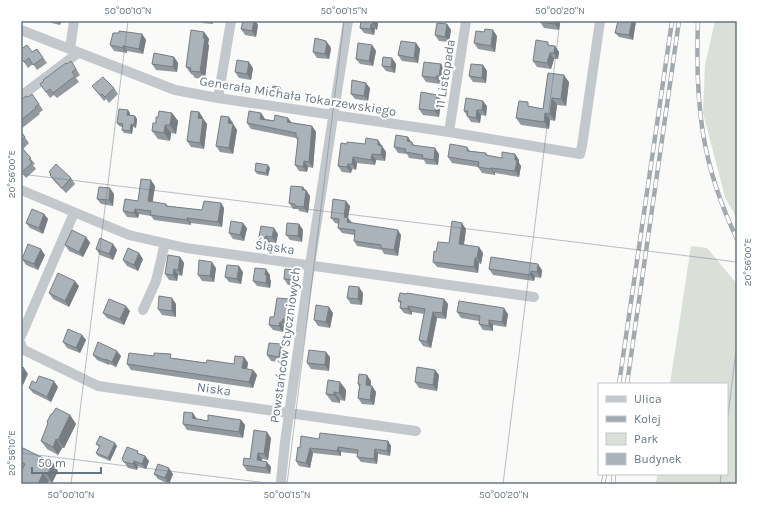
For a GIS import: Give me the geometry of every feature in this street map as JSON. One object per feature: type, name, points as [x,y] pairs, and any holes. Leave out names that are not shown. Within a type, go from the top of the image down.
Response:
[{"type":"street","points":[[21,96],[73,51],[74,21]]},
{"type":"street","points":[[218,98],[230,21]]},
{"type":"street","name":"Powstańców Styczniowych","points":[[282,484],[282,463],[310,265],[348,21]]},
{"type":"street","name":"11 Listopada","points":[[449,132],[466,21]]},
{"type":"street","name":"Generała Michała Tokarzewskiego","points":[[21,30],[175,90],[218,98],[449,132],[580,154],[600,21]]},
{"type":"street","points":[[31,81],[73,51]]},
{"type":"street","name":"Śląska","points":[[21,190],[129,235],[186,248],[534,297]]},
{"type":"street","points":[[21,336],[74,213]]},
{"type":"street","points":[[143,310],[156,281],[165,243]]},
{"type":"street","name":"Niska","points":[[21,344],[22,349],[98,386],[416,431]]},
{"type":"green space","points":[[715,21],[737,21],[737,219],[725,197],[703,113],[705,65]]},
{"type":"green space","points":[[691,246],[707,248],[737,284],[737,484],[656,484],[657,475],[728,475],[728,383],[670,383]]},
{"type":"building","points":[[243,21],[254,21],[252,31],[241,29]]},
{"type":"building","points":[[361,21],[373,21],[373,24],[371,24],[370,29],[360,28]]},
{"type":"building","points":[[555,21],[555,24],[540,22]]},
{"type":"building","points":[[618,21],[632,21],[629,35],[615,33]]},
{"type":"building","points":[[437,23],[447,24],[445,37],[435,35]]},
{"type":"building","points":[[485,29],[493,30],[491,46],[474,43],[476,31],[484,32]]},
{"type":"building","points":[[191,30],[204,32],[203,38],[205,38],[200,72],[190,71],[191,68],[186,67]]},
{"type":"building","points":[[119,31],[142,34],[139,49],[110,45],[113,33],[119,33]]},
{"type":"building","points":[[315,38],[326,41],[325,54],[313,52]]},
{"type":"building","points":[[536,40],[548,42],[548,45],[555,46],[554,53],[550,53],[547,63],[533,61]]},
{"type":"building","points":[[401,41],[416,43],[414,58],[398,55]]},
{"type":"building","points":[[358,43],[372,45],[369,61],[356,59]]},
{"type":"building","points":[[27,45],[32,52],[37,49],[43,58],[33,65],[29,58],[24,62],[21,58],[21,49]]},
{"type":"building","points":[[154,53],[174,57],[173,67],[152,64]]},
{"type":"building","points":[[383,57],[392,58],[391,67],[382,66]]},
{"type":"building","points":[[237,60],[249,62],[247,74],[235,72]]},
{"type":"building","points":[[71,61],[76,69],[72,72],[75,76],[53,93],[50,89],[46,92],[40,84],[44,81],[43,80]]},
{"type":"building","points":[[424,62],[441,64],[439,76],[436,76],[436,78],[422,76]]},
{"type":"building","points":[[471,64],[483,65],[482,78],[469,76]]},
{"type":"building","points":[[548,73],[564,75],[561,99],[552,98],[550,114],[545,113],[544,122],[516,118],[519,101],[528,102],[528,106],[543,109]]},
{"type":"building","points":[[103,77],[114,88],[105,97],[102,94],[100,95],[92,86]]},
{"type":"building","points":[[352,80],[366,83],[364,96],[351,94]]},
{"type":"building","points":[[273,86],[280,87],[279,96],[271,95]]},
{"type":"building","points":[[421,92],[437,95],[435,111],[419,109]]},
{"type":"building","points":[[32,94],[39,104],[21,120],[21,100]]},
{"type":"building","points":[[466,98],[483,101],[482,110],[477,110],[476,118],[467,116],[468,111],[464,111]]},
{"type":"building","points":[[119,109],[128,110],[127,115],[135,116],[134,125],[131,124],[130,131],[122,130],[123,124],[117,123]]},
{"type":"building","points":[[159,111],[172,113],[170,125],[165,125],[164,133],[152,131],[153,123],[156,123],[156,117],[158,117]]},
{"type":"building","points":[[191,111],[199,112],[198,118],[203,119],[200,143],[187,141]]},
{"type":"building","points":[[249,111],[261,113],[260,119],[274,121],[275,115],[288,118],[287,122],[312,126],[309,162],[304,161],[303,167],[295,165],[298,138],[296,137],[296,133],[247,123]]},
{"type":"building","points":[[221,116],[229,117],[228,123],[233,124],[229,148],[216,146]]},
{"type":"building","points":[[21,132],[25,137],[21,141]]},
{"type":"building","points":[[396,135],[408,137],[407,141],[412,142],[412,145],[435,148],[434,160],[422,158],[423,155],[405,152],[406,149],[394,147]]},
{"type":"building","points":[[366,138],[378,140],[378,145],[382,146],[381,155],[372,154],[371,160],[353,157],[352,164],[348,164],[347,167],[338,166],[341,143],[347,144],[347,142],[365,144]]},
{"type":"building","points":[[450,144],[467,147],[467,151],[486,153],[486,155],[502,158],[502,152],[515,154],[515,160],[517,160],[515,171],[478,167],[479,162],[448,157]]},
{"type":"building","points":[[21,147],[31,158],[29,159],[32,163],[22,172],[21,171]]},
{"type":"building","points":[[256,163],[268,165],[266,173],[255,171]]},
{"type":"building","points":[[56,164],[71,178],[62,188],[49,172]]},
{"type":"building","points":[[141,179],[151,180],[148,201],[166,204],[166,206],[202,210],[204,201],[221,203],[218,222],[150,215],[151,211],[135,209],[134,213],[123,211],[125,199],[138,201]]},
{"type":"building","points":[[291,186],[303,187],[302,190],[306,190],[304,207],[295,206],[295,204],[289,203]]},
{"type":"building","points":[[99,187],[110,188],[109,200],[97,199]]},
{"type":"building","points":[[333,199],[346,201],[344,217],[348,218],[347,222],[398,230],[394,250],[381,248],[381,245],[354,241],[355,230],[338,228],[339,219],[331,218]]},
{"type":"building","points":[[32,209],[44,214],[39,228],[26,223]]},
{"type":"building","points":[[231,221],[243,223],[240,235],[229,233]]},
{"type":"building","points":[[452,221],[462,223],[459,244],[479,247],[477,258],[475,258],[474,267],[433,262],[434,251],[436,252],[438,242],[449,243]]},
{"type":"building","points":[[287,223],[299,224],[298,236],[286,235]]},
{"type":"building","points":[[261,226],[274,228],[272,237],[259,237]]},
{"type":"building","points":[[72,230],[86,237],[79,252],[65,245]]},
{"type":"building","points":[[100,238],[113,244],[109,254],[96,249]]},
{"type":"building","points":[[28,244],[41,249],[34,264],[22,259]]},
{"type":"building","points":[[128,248],[139,253],[134,265],[123,260]]},
{"type":"building","points":[[168,255],[180,257],[178,270],[174,269],[173,275],[165,274]]},
{"type":"building","points":[[491,257],[538,264],[537,272],[531,271],[530,275],[489,269]]},
{"type":"building","points":[[199,260],[212,262],[210,276],[198,275]]},
{"type":"building","points":[[227,265],[239,266],[237,279],[225,277]]},
{"type":"building","points":[[255,268],[266,269],[266,283],[253,281]]},
{"type":"building","points":[[285,269],[295,270],[294,280],[284,279]]},
{"type":"building","points":[[58,273],[75,281],[65,301],[49,293]]},
{"type":"building","points":[[349,286],[359,287],[358,299],[347,298]]},
{"type":"building","points":[[400,293],[444,299],[442,313],[433,312],[427,342],[419,340],[425,309],[408,306],[408,309],[400,308],[401,301],[398,301]]},
{"type":"building","points":[[159,296],[172,298],[172,311],[158,309]]},
{"type":"building","points":[[277,298],[290,299],[287,316],[286,315],[285,319],[280,322],[279,326],[269,325],[270,317],[274,317]]},
{"type":"building","points":[[109,299],[126,306],[120,319],[103,313]]},
{"type":"building","points":[[459,301],[504,308],[502,322],[489,320],[489,326],[479,324],[480,316],[457,312]]},
{"type":"building","points":[[316,305],[329,307],[326,322],[314,320]]},
{"type":"building","points":[[68,329],[82,335],[76,348],[63,342]]},
{"type":"building","points":[[98,342],[117,351],[112,362],[93,355]]},
{"type":"building","points":[[269,343],[281,344],[279,357],[267,355]]},
{"type":"building","points":[[309,350],[326,352],[325,365],[307,363]]},
{"type":"building","points":[[129,353],[154,356],[154,353],[171,354],[170,358],[206,363],[207,360],[234,364],[235,356],[244,357],[242,368],[253,370],[249,382],[127,364]]},
{"type":"building","points":[[21,366],[24,368],[21,375]]},
{"type":"building","points":[[417,367],[435,370],[433,385],[415,382]]},
{"type":"building","points":[[359,374],[367,375],[366,385],[372,386],[370,400],[358,398],[360,384],[358,384]]},
{"type":"building","points":[[39,376],[54,381],[47,397],[29,388],[32,381],[36,383]]},
{"type":"building","points":[[328,380],[340,382],[339,393],[334,392],[334,395],[326,394]]},
{"type":"building","points":[[56,408],[70,415],[53,447],[41,441],[48,423],[47,422]]},
{"type":"building","points":[[184,412],[193,413],[192,418],[208,421],[208,415],[241,420],[239,432],[183,424]]},
{"type":"building","points":[[254,430],[267,432],[264,454],[258,453],[257,460],[267,462],[266,468],[243,465],[244,458],[250,459]]},
{"type":"building","points":[[320,433],[388,441],[387,451],[375,449],[374,459],[357,457],[358,450],[338,447],[337,451],[310,448],[306,463],[296,461],[298,447],[300,448],[301,436],[319,439]]},
{"type":"building","points":[[100,436],[115,443],[108,458],[96,453],[100,446],[96,444]]},
{"type":"building","points":[[127,447],[138,451],[137,453],[145,456],[142,464],[134,461],[133,464],[124,462],[122,459]]},
{"type":"building","points":[[23,448],[53,463],[47,475],[43,473],[38,484],[21,484],[21,472],[25,464],[21,462],[21,452]]},
{"type":"building","points":[[158,464],[169,468],[165,478],[154,474]]},
{"type":"railway","points":[[619,383],[672,21]]},
{"type":"railway","points":[[627,383],[679,21]]},
{"type":"railway","points":[[698,21],[698,79],[703,133],[715,185],[737,239]]},
{"type":"railway","points":[[603,484],[605,475]]},
{"type":"railway","points":[[613,484],[614,475]]}]
